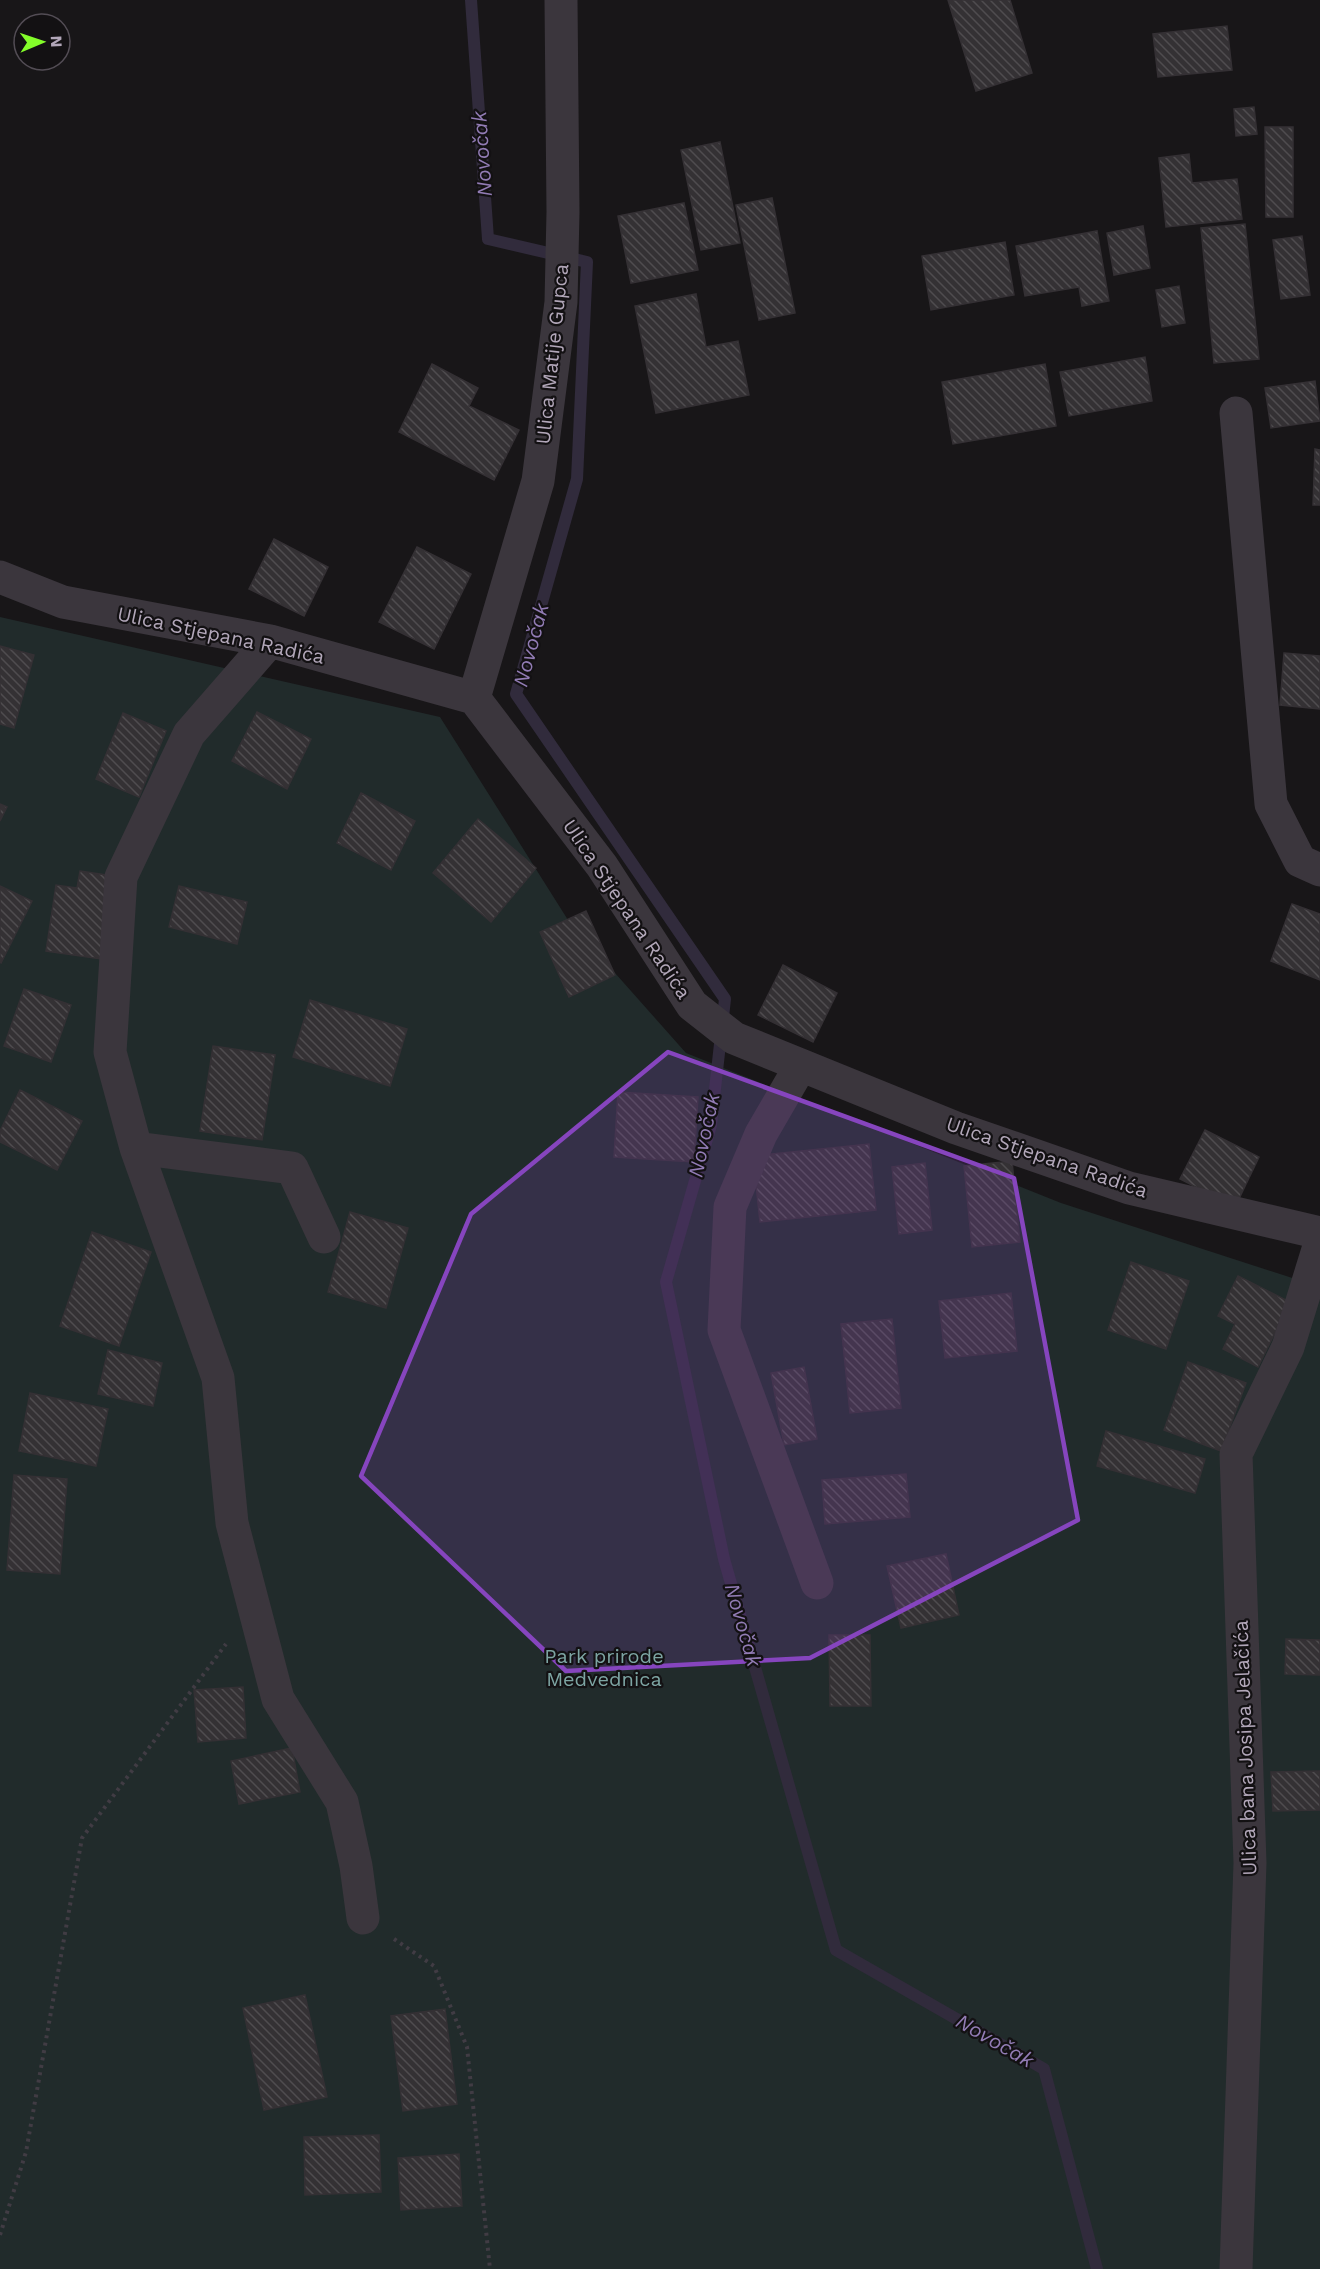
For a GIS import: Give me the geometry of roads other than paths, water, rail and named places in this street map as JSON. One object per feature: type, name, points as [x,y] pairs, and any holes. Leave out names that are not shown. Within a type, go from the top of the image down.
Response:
[{"type":"street","name":"Ulica Matije Gupca","points":[[474,698],[538,481],[561,302],[563,213],[561,0]]},
{"type":"street","points":[[1236,413],[1271,804],[1300,861],[1320,870]]},
{"type":"street","name":"Ulica Stjepana Radića","points":[[0,577],[63,602],[270,641],[474,698],[602,866],[692,1005],[734,1038],[956,1128],[1129,1188],[1320,1233]]},
{"type":"street","points":[[270,641],[189,734],[121,877],[110,1052],[136,1148],[218,1377],[232,1523],[278,1699],[342,1802],[356,1866],[363,1918]]},
{"type":"street","points":[[801,1065],[761,1134],[730,1207],[724,1330],[817,1583]]},
{"type":"street","points":[[136,1148],[292,1168],[324,1237]]},
{"type":"street","name":"Ulica bana Josipa Jelačića","points":[[1236,2269],[1250,1863],[1236,1454],[1288,1347],[1320,1243]]},
{"type":"waterway","name":"Novočak","points":[[471,0],[488,239],[587,262],[577,479],[516,694],[725,999],[711,1125],[666,1282],[724,1559],[836,1950],[1044,2069],[1097,2269]]},
{"type":"park label","name":"Park prirode Medvednica","points":[[604,1668]]}]
